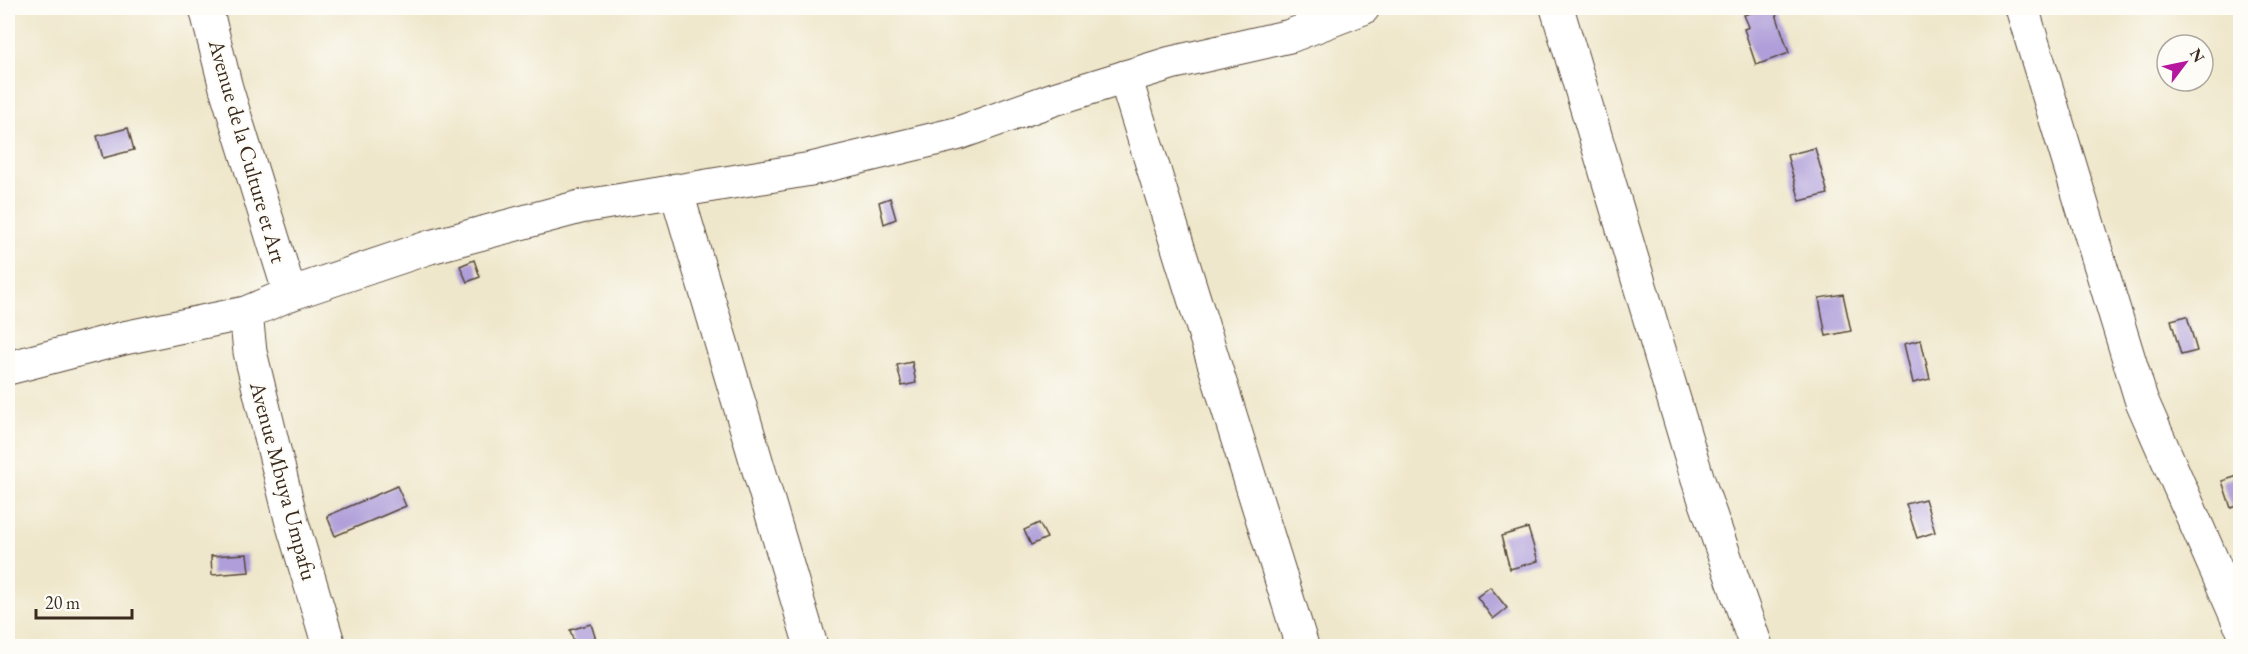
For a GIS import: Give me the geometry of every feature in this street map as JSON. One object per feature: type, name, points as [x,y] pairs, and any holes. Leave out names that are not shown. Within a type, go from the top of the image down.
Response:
[{"type":"street","name":"Avenue de la Culture et Art","points":[[206,8],[226,88],[290,294]]},
{"type":"street","points":[[8,368],[124,338],[246,313],[290,294],[430,247],[580,207],[811,169],[956,134],[1054,99],[1171,63],[1290,36],[1363,8]]},
{"type":"street","points":[[1557,8],[1698,480],[1756,646]]},
{"type":"street","points":[[2022,8],[2141,399],[2241,624]]},
{"type":"street","points":[[1125,77],[1302,646]]},
{"type":"street","points":[[676,190],[811,646]]},
{"type":"street","name":"Avenue Mbuya Umpafu","points":[[246,313],[250,352],[289,508],[329,646]]},
{"type":"building","points":[[745,8],[766,8],[766,9],[746,12]]},
{"type":"building","points":[[1765,8],[1774,8],[1789,53],[1756,65],[1744,29],[1749,27],[1744,15]]},
{"type":"building","points":[[128,128],[134,150],[103,158],[97,136]]},
{"type":"building","points":[[1815,148],[1828,194],[1800,201],[1787,155]]},
{"type":"building","points":[[890,198],[896,219],[884,224],[879,202]]},
{"type":"building","points":[[474,260],[480,277],[467,282],[460,266]]},
{"type":"building","points":[[1843,294],[1851,331],[1826,336],[1819,298]]},
{"type":"building","points":[[2187,316],[2197,351],[2181,355],[2171,320]]},
{"type":"building","points":[[1921,340],[1930,379],[1913,383],[1904,344]]},
{"type":"building","points":[[912,362],[916,383],[902,386],[897,365]]},
{"type":"building","points":[[2238,476],[2240,505],[2231,508],[2222,481]]},
{"type":"building","points":[[397,486],[406,506],[335,536],[327,516]]},
{"type":"building","points":[[1925,499],[1935,532],[1917,538],[1906,504]]},
{"type":"building","points":[[1039,523],[1047,538],[1031,545],[1024,530]]},
{"type":"building","points":[[1528,528],[1538,561],[1510,569],[1501,536]]},
{"type":"building","points":[[247,554],[249,572],[212,575],[211,556]]},
{"type":"building","points":[[1490,587],[1507,608],[1493,619],[1477,597]]},
{"type":"building","points":[[591,624],[598,646],[575,646],[570,630]]}]
